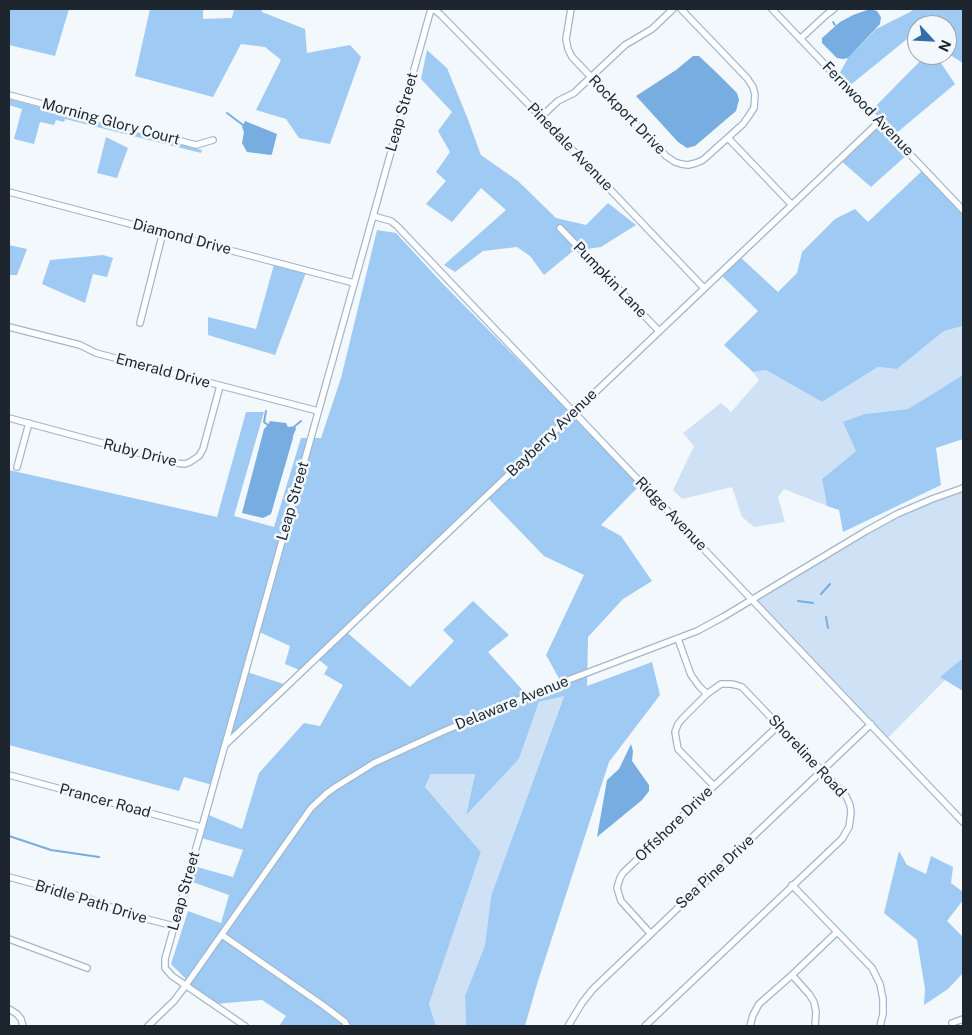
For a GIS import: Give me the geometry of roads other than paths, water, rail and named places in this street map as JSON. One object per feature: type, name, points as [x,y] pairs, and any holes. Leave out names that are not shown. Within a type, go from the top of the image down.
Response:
[{"type":"street","name":"Pinedale Avenue","points":[[432,9],[440,14],[541,117],[704,288]]},
{"type":"street","name":"Leap Street","points":[[186,985],[168,972],[165,966],[165,959],[432,9]]},
{"type":"street","name":"Rockport Drive","points":[[571,9],[566,35],[568,49],[572,57],[666,156],[675,162],[688,165],[700,161],[712,153],[743,124],[751,113],[755,99],[753,87],[744,74],[681,9]]},
{"type":"street","points":[[541,117],[556,102],[572,94],[624,45],[652,28],[673,9]]},
{"type":"street","name":"Fernwood Avenue","points":[[772,9],[963,210]]},
{"type":"street","points":[[800,39],[826,14],[834,9]]},
{"type":"street","name":"Morning Glory Court","points":[[9,95],[196,144],[213,140]]},
{"type":"street","name":"Bayberry Avenue","points":[[224,745],[879,122]]},
{"type":"street","points":[[728,138],[792,205]]},
{"type":"street","name":"Diamond Drive","points":[[9,192],[354,283]]},
{"type":"street","name":"Ridge Avenue","points":[[373,216],[391,221],[397,226],[963,822]]},
{"type":"street","name":"Pumpkin Lane","points":[[560,228],[659,331]]},
{"type":"street","points":[[140,323],[163,232]]},
{"type":"street","name":"Emerald Drive","points":[[9,327],[80,345],[96,353],[318,411]]},
{"type":"street","name":"Ruby Drive","points":[[9,418],[185,464],[195,460],[203,449],[220,386]]},
{"type":"street","points":[[17,467],[29,423]]},
{"type":"street","name":"Delaware Avenue","points":[[148,1026],[174,1001],[186,985],[311,808],[334,788],[374,763],[444,731],[532,694],[710,625],[897,514],[963,488]]},
{"type":"street","points":[[678,638],[691,675],[707,694]]},
{"type":"street","name":"Shoreline Road","points":[[645,1026],[842,839],[850,822],[850,809],[846,796],[742,687],[736,685],[721,684],[707,694],[683,718],[675,732],[678,749],[714,786]]},
{"type":"street","name":"Sea Pine Drive","points":[[568,1026],[582,1002],[593,989],[871,724]]},
{"type":"street","name":"Offshore Drive","points":[[650,933],[621,901],[617,888],[620,878],[630,866],[779,725]]},
{"type":"street","name":"Prancer Road","points":[[9,775],[202,828]]},
{"type":"street","name":"Bridle Path Drive","points":[[9,877],[89,898],[135,916],[174,926]]},
{"type":"street","points":[[792,885],[872,968],[880,984],[883,999],[883,1014],[880,1026]]},
{"type":"street","points":[[750,1026],[759,1004],[837,932]]},
{"type":"street","points":[[222,935],[324,1006],[345,1022],[347,1026]]},
{"type":"street","points":[[9,939],[87,968]]},
{"type":"street","points":[[792,975],[814,1002],[816,1012],[815,1026]]},
{"type":"street","points":[[186,985],[245,1026]]},
{"type":"street","points":[[9,1008],[17,1014],[24,1026]]},
{"type":"street","points":[[952,1023],[963,1019]]},
{"type":"waterway","points":[[227,113],[243,125]]},
{"type":"waterway","points":[[266,411],[264,422],[268,425]]},
{"type":"waterway","points":[[295,426],[301,421]]},
{"type":"waterway","points":[[821,594],[830,584]]},
{"type":"waterway","points":[[798,601],[813,603]]},
{"type":"waterway","points":[[826,617],[828,628]]},
{"type":"waterway","points":[[9,836],[51,850],[99,857]]}]
